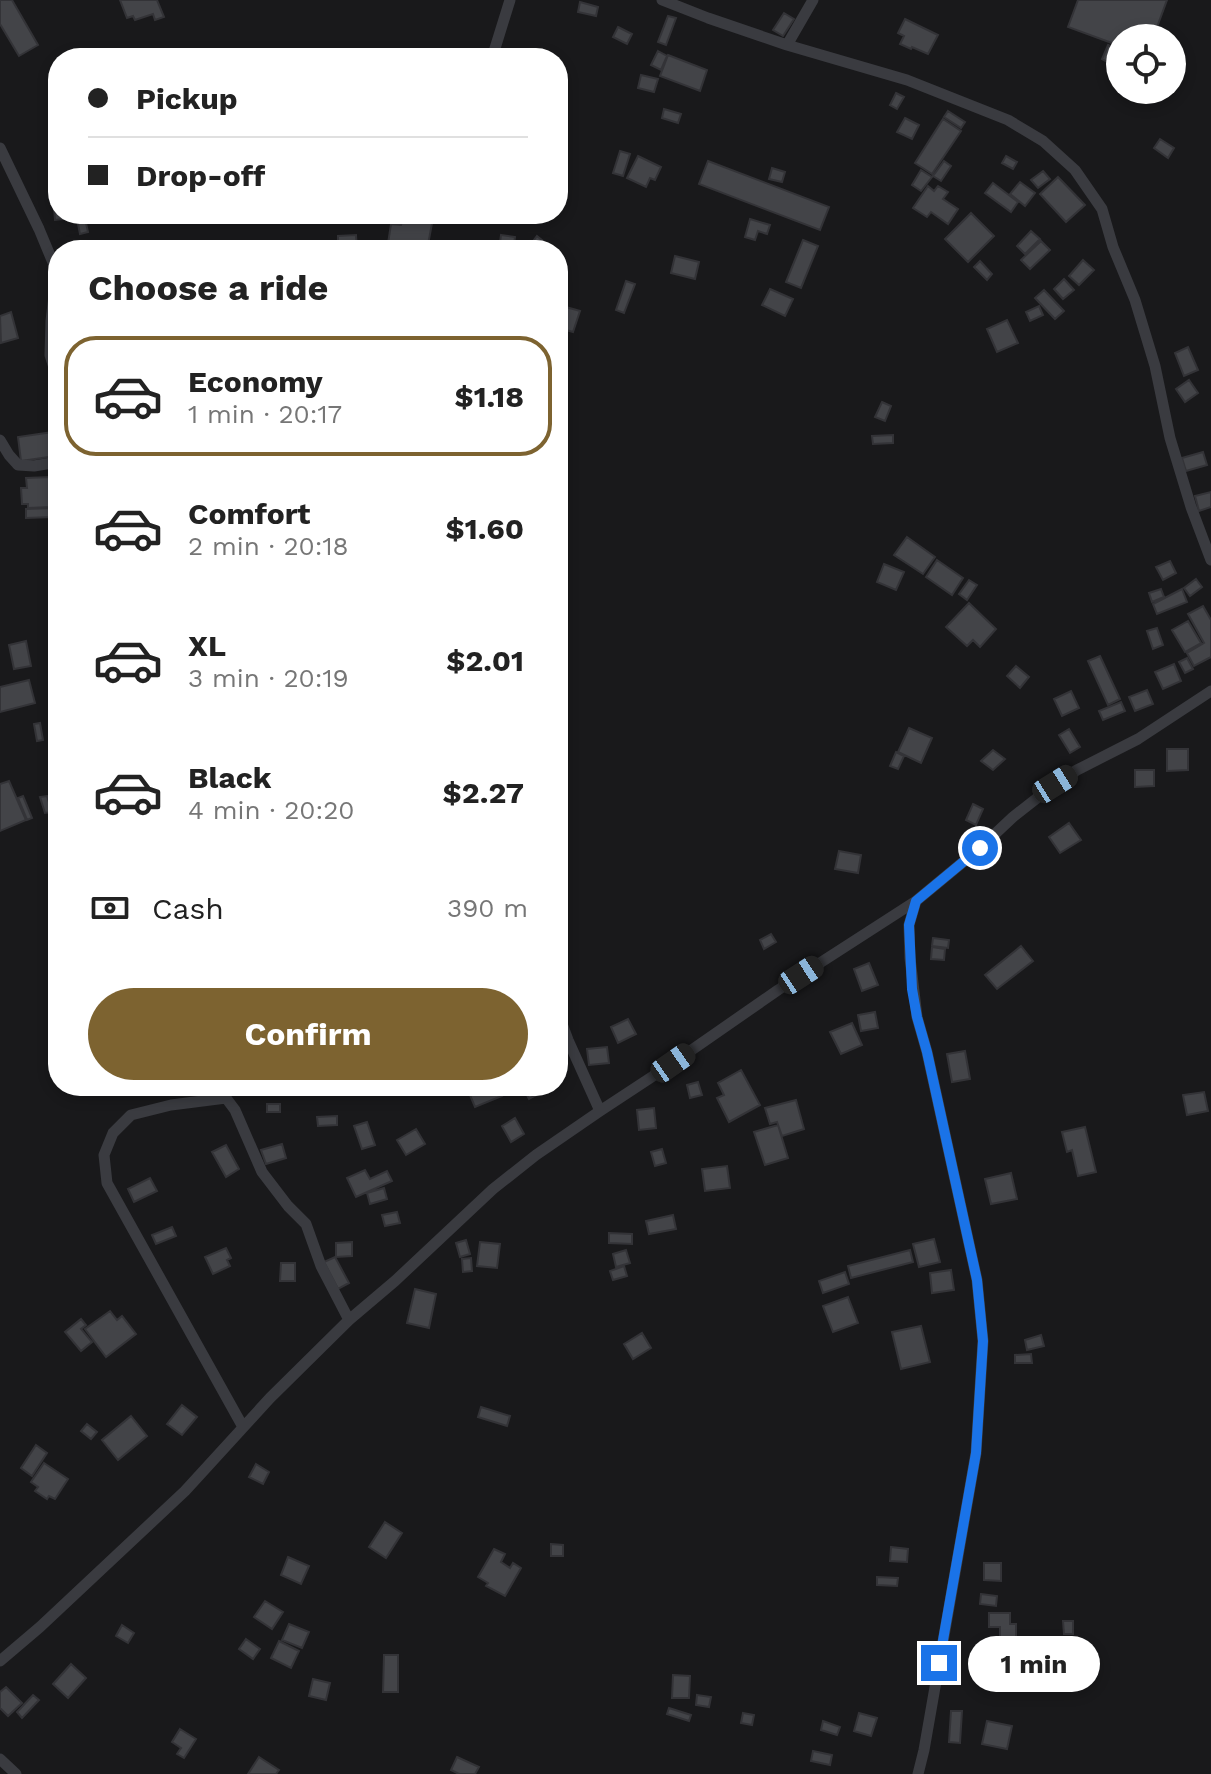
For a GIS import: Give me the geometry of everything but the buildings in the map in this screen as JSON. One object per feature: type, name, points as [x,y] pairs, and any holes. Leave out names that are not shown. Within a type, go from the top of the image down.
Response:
[{"type":"street","points":[[495,48],[510,0]]},
{"type":"street","points":[[662,0],[787,45],[907,80],[1008,120],[1043,141],[1075,170],[1102,209],[1113,247],[1135,300],[1155,366],[1174,452],[1211,560]]},
{"type":"street","points":[[787,45],[813,0]]},
{"type":"street","points":[[0,148],[48,251]]},
{"type":"street","points":[[0,440],[18,465],[48,464]]},
{"type":"street","points":[[0,1661],[185,1491],[270,1398],[349,1320],[493,1189],[600,1111],[916,901],[1055,784],[1138,739],[1211,691]]},
{"type":"street","points":[[916,901],[909,925],[912,989],[977,1280],[983,1341],[976,1453],[918,1774]]},
{"type":"street","points":[[568,1038],[600,1111]]},
{"type":"street","points":[[208,1096],[131,1115],[113,1133],[104,1155],[107,1183],[243,1427]]},
{"type":"street","points":[[226,1096],[262,1172],[306,1224],[321,1266],[349,1320]]},
{"type":"street","points":[[0,1759],[16,1774]]},
{"type":"route","points":[[939,1663],[976,1453],[983,1341],[977,1280],[912,989],[909,925],[916,901],[980,848]]}]
